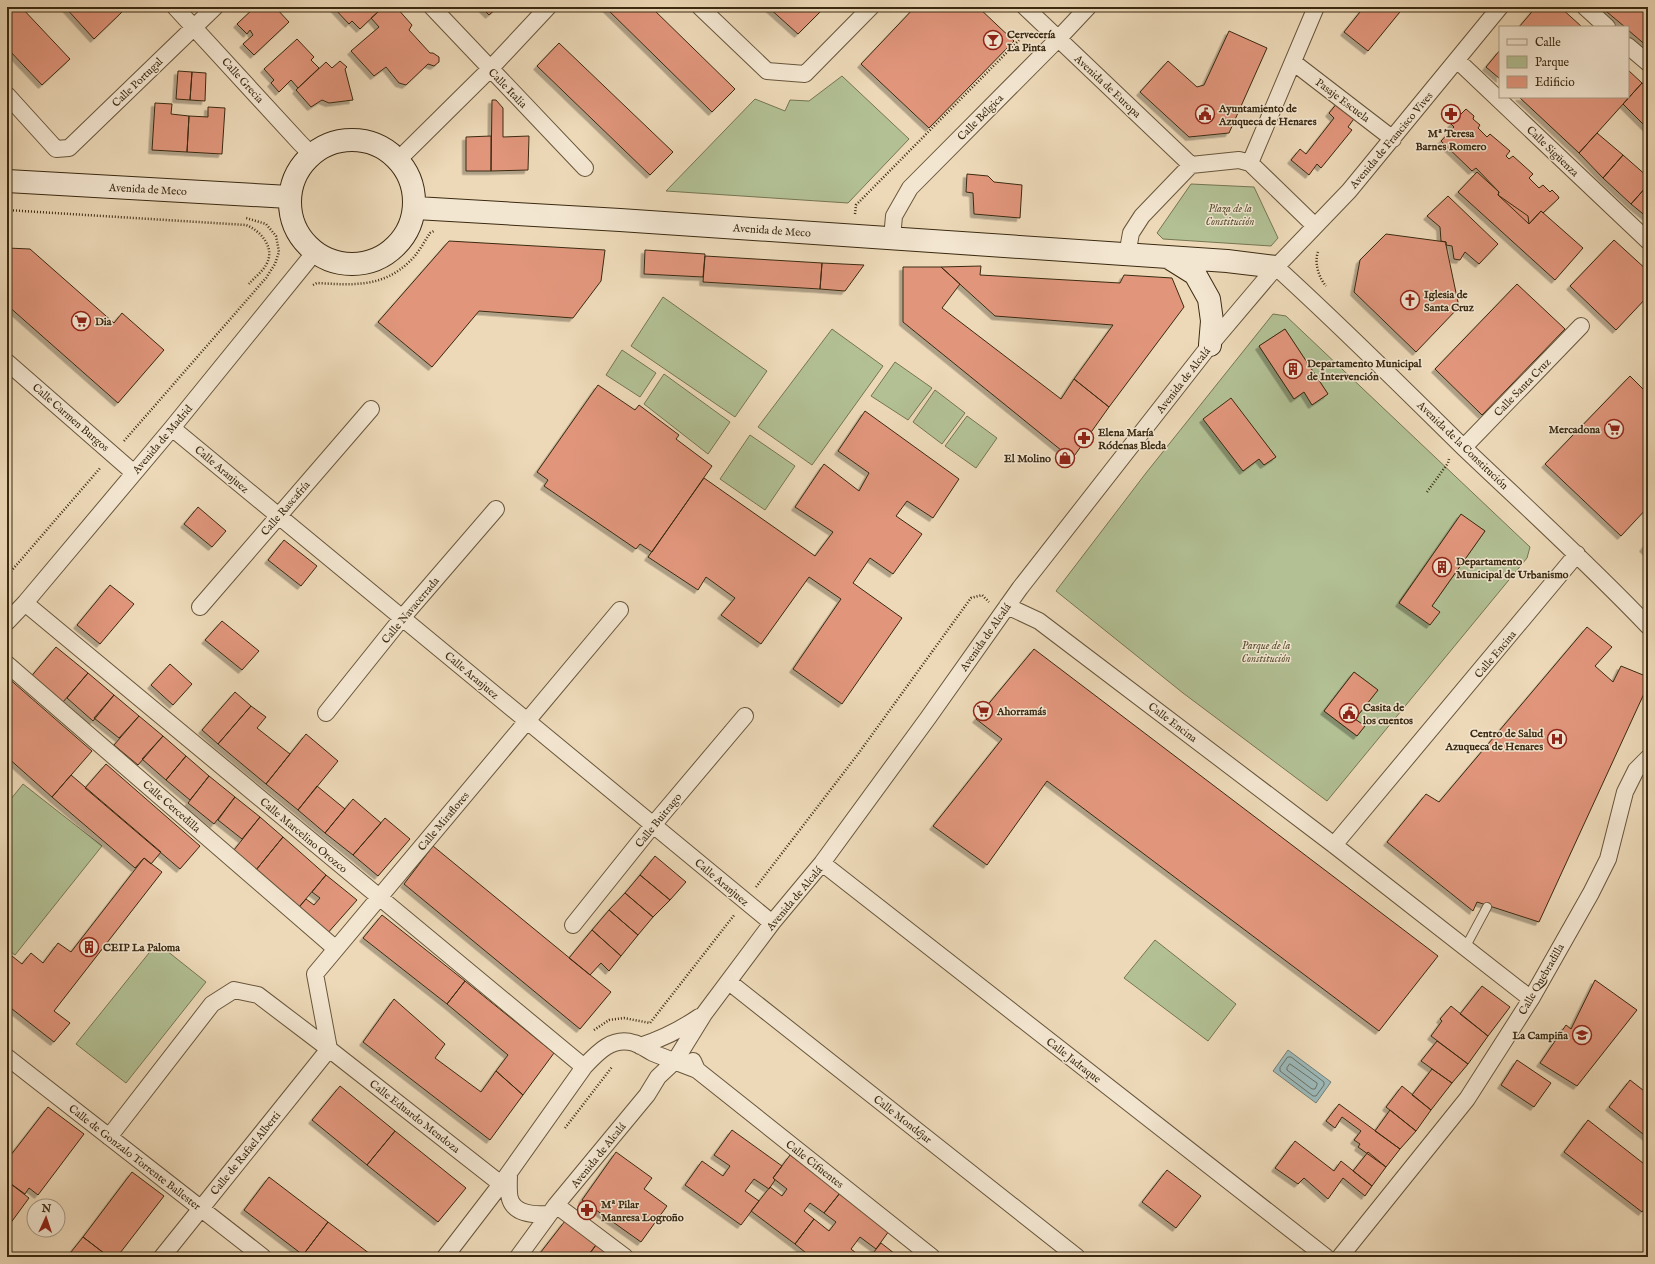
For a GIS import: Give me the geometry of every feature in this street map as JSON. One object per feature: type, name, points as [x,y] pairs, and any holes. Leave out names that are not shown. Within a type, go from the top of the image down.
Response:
[{"type":"street","name":"Calle Grecia","points":[[175,7],[310,153]]},
{"type":"street","name":"Calle Portugal","points":[[7,94],[56,149],[69,148],[215,7]]},
{"type":"street","name":"Calle Italia","points":[[432,7],[585,168]]},
{"type":"street","points":[[399,159],[490,69],[548,7]]},
{"type":"street","points":[[700,7],[767,71],[805,74],[871,7]]},
{"type":"street","name":"Avenida de Europa","points":[[1025,7],[1191,165]]},
{"type":"street","name":"Calle Bélgica","points":[[892,238],[894,216],[910,188],[1088,7]]},
{"type":"street","points":[[1250,163],[1316,7]]},
{"type":"street","points":[[1585,7],[1606,26]]},
{"type":"street","name":"Avenida de Francisco Vives","points":[[1276,266],[1349,190],[1457,60],[1498,8]]},
{"type":"street","points":[[1629,47],[1648,63]]},
{"type":"street","name":"Calle Sigüenza","points":[[1457,60],[1648,242]]},
{"type":"street","name":"Pasaje Escuela","points":[[1293,62],[1393,138]]},
{"type":"street","points":[[348,141],[365,142],[384,149],[399,159],[409,173],[415,188],[416,208],[407,231],[395,247],[378,259],[357,264],[334,261],[314,253],[303,241],[295,227],[289,197],[300,166],[310,153],[327,144],[348,141]]},
{"type":"street","points":[[1127,255],[1131,233],[1142,216],[1191,165],[1239,160],[1250,163],[1315,226]]},
{"type":"street","name":"Avenida de Meco","points":[[7,181],[289,197]]},
{"type":"street","name":"Avenida de Meco","points":[[416,208],[892,238],[1227,261],[1276,266]]},
{"type":"street","name":"Avenida de Madrid","points":[[7,622],[25,603],[172,428],[314,253]]},
{"type":"street","points":[[1170,258],[1195,274],[1209,299],[1212,321],[1210,345]]},
{"type":"street","name":"Avenida de la Constitución","points":[[1276,266],[1577,554],[1648,626]]},
{"type":"street","name":"Avenida de Alcalá","points":[[518,1257],[553,1210],[647,1095],[658,1077],[674,1061],[704,1014],[772,923],[822,863],[1007,606],[1210,345],[1276,266]]},
{"type":"street","name":"Calle Santa Cruz","points":[[1464,447],[1581,326]]},
{"type":"street","name":"Calle Carmen Burgos","points":[[7,362],[134,473]]},
{"type":"street","name":"Calle Rascafría","points":[[200,607],[371,409]]},
{"type":"street","name":"Calle Aranjuez","points":[[172,428],[772,923]]},
{"type":"street","name":"Calle Navacerrada","points":[[326,713],[402,618],[496,508]]},
{"type":"street","name":"Calle Encina","points":[[1334,845],[1577,554]]},
{"type":"street","name":"Calle Marcelino Orozco","points":[[25,603],[584,1067]]},
{"type":"street","name":"Calle Encina","points":[[1007,606],[1039,621],[1334,845],[1531,999]]},
{"type":"street","name":"Calle Miraflores","points":[[329,1049],[315,974],[620,610]]},
{"type":"street","name":"Calle Cercedilla","points":[[7,664],[336,949]]},
{"type":"street","name":"Calle Buitrago","points":[[573,925],[653,825],[745,716]]},
{"type":"street","name":"Calle Quebradilla","points":[[1340,1257],[1467,1099],[1531,999],[1591,893],[1608,859],[1625,792],[1636,770],[1648,758]]},
{"type":"street","name":"Calle Jadraque","points":[[822,863],[1326,1257]]},
{"type":"street","name":"Calle Mondéjar","points":[[728,982],[1077,1257]]},
{"type":"street","name":"Calle Eduardo Mendoza","points":[[109,1137],[212,1004],[234,990],[258,995],[505,1179]]},
{"type":"street","name":"Avenida de Alcalá","points":[[446,1257],[505,1179],[584,1067],[599,1050],[610,1044],[618,1042],[633,1043],[645,1049],[659,1040],[680,1030],[704,1014]]},
{"type":"street","points":[[690,1037],[690,1053],[697,1070]]},
{"type":"street","name":"Calle de Rafael Alberti","points":[[162,1257],[329,1049]]},
{"type":"street","points":[[645,1049],[655,1060],[658,1077]]},
{"type":"street","name":"Calle Cifuentes","points":[[645,1049],[697,1070],[932,1257]]},
{"type":"street","name":"Calle de Gonzalo Torrente Ballester","points":[[7,1057],[262,1257]]},
{"type":"street","points":[[505,1179],[510,1199],[518,1210],[532,1215],[553,1210],[625,1257]]},
{"type":"lane","points":[[1465,948],[1487,907]]},
{"type":"path","points":[[7,210],[246,225],[256,229],[263,237],[269,251],[266,265],[249,284]]},
{"type":"path","points":[[7,576],[266,278],[275,264],[279,252],[276,236],[266,224],[248,218],[241,218]]},
{"type":"path","points":[[1319,248],[1315,260],[1322,281],[1335,296],[1322,309]]},
{"type":"path","points":[[1427,492],[1448,463],[1449,454]]},
{"type":"green space","points":[[842,76],[909,139],[848,203],[666,191],[755,99],[785,111],[790,100],[809,101]]},
{"type":"green space","name":"Plaza de la Constitución","points":[[1191,184],[1254,187],[1278,238],[1271,246],[1163,239],[1157,233]]},
{"type":"green space","points":[[663,297],[767,371],[735,417],[631,346]]},
{"type":"green space","name":"Parque de la Constitución","points":[[1273,314],[1286,316],[1530,547],[1527,558],[1327,801],[1183,693],[1056,591],[1146,473]],"holes":[[[1285,329],[1328,394],[1312,405],[1304,392],[1294,399],[1259,346]],[[1231,399],[1276,457],[1264,465],[1259,459],[1243,471]],[[1461,515],[1485,531],[1432,606],[1430,624],[1399,602]],[[1354,672],[1378,690],[1355,719],[1365,726],[1357,736],[1324,711]]]},
{"type":"green space","points":[[832,329],[883,366],[812,465],[758,427]]},
{"type":"green space","points":[[622,350],[656,373],[640,397],[606,375]]},
{"type":"green space","points":[[895,362],[932,388],[908,420],[871,396]]},
{"type":"green space","points":[[664,374],[730,422],[708,454],[644,404]]},
{"type":"green space","points":[[935,390],[965,413],[942,444],[913,422]]},
{"type":"green space","points":[[967,416],[997,438],[976,468],[945,446]]},
{"type":"green space","points":[[750,435],[795,466],[765,510],[720,479]]},
{"type":"green space","points":[[23,784],[102,846],[15,955],[7,949],[7,804]]},
{"type":"green space","points":[[1155,940],[1236,1004],[1208,1041],[1124,978]]},
{"type":"green space","points":[[157,943],[206,982],[126,1083],[76,1044]]},
{"type":"water","points":[[1288,1050],[1331,1082],[1316,1103],[1273,1071]]},
{"type":"building","points":[[7,7],[21,7],[70,59],[42,85],[7,48]]},
{"type":"building","points":[[65,7],[117,7],[122,12],[94,39]]},
{"type":"building","points":[[255,7],[275,7],[289,22],[254,55],[243,44],[253,35],[250,30],[247,34],[237,24]]},
{"type":"building","points":[[333,7],[380,7],[381,9],[360,29],[352,21],[349,24]]},
{"type":"building","points":[[384,7],[396,7],[412,25],[409,30],[430,53],[433,53],[439,57],[439,62],[434,66],[428,64],[406,85],[399,83],[386,67],[374,76],[351,51],[379,27],[371,18]]},
{"type":"building","points":[[481,7],[498,7],[489,15]]},
{"type":"building","points":[[605,7],[651,7],[735,89],[712,112]]},
{"type":"building","points":[[768,7],[825,7],[798,34]]},
{"type":"building","points":[[915,7],[978,7],[1014,41],[929,128],[861,64]]},
{"type":"building","points":[[1364,7],[1404,7],[1368,51],[1344,32]]},
{"type":"building","points":[[1536,7],[1560,7],[1581,26],[1520,26]]},
{"type":"building","points":[[1601,7],[1648,7],[1648,47],[1629,31],[1629,26],[1624,26]]},
{"type":"building","points":[[1229,31],[1267,48],[1229,133],[1189,137],[1140,92],[1168,61],[1197,87],[1204,85]]},
{"type":"building","points":[[297,39],[314,57],[311,60],[319,68],[298,88],[291,80],[279,92],[271,83],[274,80],[264,69]]},
{"type":"building","points":[[559,43],[673,152],[650,175],[537,66]]},
{"type":"building","points":[[1499,51],[1499,78],[1486,67]]},
{"type":"building","points":[[340,61],[347,67],[345,69],[353,100],[329,103],[322,100],[311,107],[296,90],[326,62],[332,68]]},
{"type":"building","points":[[178,71],[192,72],[190,100],[176,99]]},
{"type":"building","points":[[1629,71],[1642,83],[1629,97]]},
{"type":"building","points":[[192,72],[206,73],[205,101],[190,100]]},
{"type":"building","points":[[1642,83],[1648,87],[1647,128],[1623,104]]},
{"type":"building","points":[[1520,98],[1628,98],[1579,153]]},
{"type":"building","points":[[492,100],[496,100],[503,108],[503,137],[529,136],[528,170],[491,171]]},
{"type":"building","points":[[1338,102],[1356,116],[1348,127],[1352,130],[1321,168],[1317,164],[1309,175],[1291,160],[1300,149],[1306,154],[1334,118],[1329,113]]},
{"type":"building","points":[[155,103],[172,104],[171,114],[189,116],[187,152],[152,150]]},
{"type":"building","points":[[208,107],[225,108],[222,154],[187,152],[189,116],[208,117]]},
{"type":"building","points":[[1466,109],[1474,116],[1473,119],[1480,125],[1478,128],[1487,137],[1490,134],[1510,151],[1506,156],[1509,159],[1513,156],[1533,174],[1529,178],[1539,188],[1543,185],[1550,192],[1552,190],[1558,196],[1559,198],[1543,213],[1541,211],[1529,224],[1498,195],[1499,192],[1476,168],[1472,171],[1441,141],[1454,127],[1451,124]]},
{"type":"building","points":[[1597,133],[1623,155],[1603,178],[1579,153]]},
{"type":"building","points":[[491,136],[491,171],[466,171],[466,137]]},
{"type":"building","points":[[1623,155],[1648,177],[1648,185],[1631,204],[1603,178]]},
{"type":"building","points":[[1477,172],[1499,192],[1498,195],[1528,216],[1529,224],[1541,211],[1583,248],[1555,280],[1458,192]]},
{"type":"building","points":[[967,174],[988,176],[994,182],[1022,185],[1020,218],[974,214],[973,193],[966,192]]},
{"type":"building","points":[[1646,187],[1648,189],[1648,218],[1631,204]]},
{"type":"building","points":[[1448,196],[1498,244],[1479,264],[1465,252],[1460,260],[1454,259],[1452,246],[1446,245],[1446,242],[1441,241],[1440,227],[1427,216]]},
{"type":"building","name":"Iglesia de Santa Cruz","points":[[1386,234],[1446,242],[1459,307],[1416,352],[1354,292],[1360,260]]},
{"type":"building","points":[[1614,240],[1648,271],[1648,296],[1616,330],[1570,286]]},
{"type":"building","points":[[449,241],[605,250],[601,281],[573,318],[479,311],[432,367],[378,322]]},
{"type":"building","points":[[7,248],[30,249],[114,323],[122,313],[164,350],[118,403],[7,305]]},
{"type":"building","points":[[645,250],[705,254],[703,277],[644,274]]},
{"type":"building","points":[[705,256],[822,263],[820,289],[703,282]]},
{"type":"building","points":[[822,263],[864,265],[845,291],[820,289]]},
{"type":"building","points":[[981,266],[980,275],[1120,283],[1124,275],[1172,278],[1184,307],[1109,407],[1074,379],[1113,325],[995,316],[941,267]]},
{"type":"building","points":[[903,267],[941,267],[960,284],[942,308],[1061,399],[1074,379],[1109,407],[1072,459],[903,322]]},
{"type":"building","points":[[1517,284],[1565,329],[1482,415],[1435,369]]},
{"type":"building","name":"Departamento Municipal de Intervención","points":[[1285,329],[1328,394],[1312,405],[1304,392],[1294,399],[1259,346]]},
{"type":"building","name":"Mercadona","points":[[1630,376],[1648,394],[1648,507],[1621,536],[1545,464]]},
{"type":"building","points":[[598,385],[635,410],[639,405],[679,435],[676,439],[712,466],[652,552],[640,544],[636,549],[544,486],[548,480],[537,472]]},
{"type":"building","points":[[1231,398],[1276,457],[1264,465],[1259,459],[1243,471],[1203,419]]},
{"type":"building","points":[[865,411],[959,479],[933,518],[907,501],[896,516],[922,534],[893,574],[870,558],[853,583],[902,618],[842,704],[793,669],[841,599],[809,577],[761,644],[721,615],[735,598],[706,577],[698,590],[648,557],[704,478],[815,556],[833,532],[795,507],[824,464],[859,491],[869,473],[838,451]]},
{"type":"building","points":[[198,507],[226,531],[212,547],[184,524]]},
{"type":"building","name":"Departamento Municipal de Urbanismo","points":[[1461,514],[1485,531],[1432,606],[1440,612],[1430,625],[1399,603]]},
{"type":"building","points":[[284,540],[317,566],[301,586],[268,560]]},
{"type":"building","points":[[1648,542],[1648,553],[1643,548]]},
{"type":"building","points":[[110,585],[134,604],[100,644],[77,625]]},
{"type":"building","points":[[222,621],[259,651],[242,670],[205,640]]},
{"type":"building","name":"Centro de Salud Azuqueca de Henares","points":[[1587,627],[1612,647],[1595,666],[1613,682],[1621,666],[1648,677],[1648,685],[1539,922],[1477,902],[1473,911],[1387,842],[1426,794],[1439,802]]},
{"type":"building","points":[[56,647],[88,673],[63,702],[29,679]]},
{"type":"building","points":[[1034,649],[1438,956],[1379,1031],[1047,781],[987,865],[933,826],[1002,739],[976,719]]},
{"type":"building","points":[[170,664],[192,684],[173,705],[151,685]]},
{"type":"building","name":"Casita de los cuentos","points":[[1354,672],[1378,690],[1355,719],[1365,726],[1357,736],[1324,711]]},
{"type":"building","points":[[88,673],[114,695],[93,721],[67,698]]},
{"type":"building","points":[[7,677],[92,751],[52,797],[7,757]]},
{"type":"building","points":[[235,692],[251,706],[218,744],[202,730]]},
{"type":"building","points":[[114,695],[139,716],[119,738],[94,718]]},
{"type":"building","points":[[251,706],[266,717],[257,728],[290,754],[266,784],[218,744]]},
{"type":"building","points":[[139,716],[163,736],[138,765],[114,745]]},
{"type":"building","points":[[306,734],[338,761],[298,810],[266,784]]},
{"type":"building","points":[[163,736],[186,756],[166,780],[142,759]]},
{"type":"building","points":[[186,756],[209,776],[190,800],[166,780]]},
{"type":"building","points":[[106,764],[200,846],[180,869],[85,788]]},
{"type":"building","points":[[71,775],[161,852],[151,864],[144,858],[135,868],[52,797]]},
{"type":"building","points":[[209,776],[235,797],[214,824],[188,803]]},
{"type":"building","points":[[317,786],[345,809],[325,833],[298,810]]},
{"type":"building","points":[[235,797],[260,817],[242,839],[218,820]]},
{"type":"building","points":[[353,799],[381,823],[353,855],[325,833]]},
{"type":"building","points":[[260,817],[283,837],[256,870],[234,850]]},
{"type":"building","points":[[385,818],[410,839],[378,876],[353,855]]},
{"type":"building","points":[[283,837],[326,875],[299,907],[256,870]]},
{"type":"building","points":[[433,846],[611,992],[580,1029],[404,884]]},
{"type":"building","points":[[655,856],[686,882],[670,900],[640,875]]},
{"type":"building","name":"CEIP La Paloma","points":[[144,858],[162,872],[54,1011],[70,1023],[54,1042],[7,1005],[7,952],[22,964],[31,953],[43,963],[58,943],[71,952]]},
{"type":"building","points":[[326,875],[357,900],[326,935],[296,911],[306,899],[314,905],[320,898],[312,892]]},
{"type":"building","points":[[640,875],[670,900],[653,917],[625,893]]},
{"type":"building","points":[[625,893],[653,917],[638,935],[609,910]]},
{"type":"building","points":[[609,910],[638,935],[621,956],[592,930]]},
{"type":"building","points":[[382,915],[465,981],[447,1004],[363,938]]},
{"type":"building","points":[[592,930],[621,956],[609,971],[601,963],[590,975],[569,958]]},
{"type":"building","points":[[1595,980],[1637,1010],[1577,1086],[1540,1063],[1566,1025],[1571,1029]]},
{"type":"building","points":[[465,981],[554,1053],[523,1095],[496,1071],[508,1055],[447,1004]]},
{"type":"building","points":[[1482,986],[1510,1007],[1488,1036],[1460,1014]]},
{"type":"building","points":[[394,999],[445,1044],[435,1058],[481,1092],[496,1071],[523,1095],[490,1140],[363,1042]]},
{"type":"building","points":[[1451,1006],[1488,1036],[1468,1064],[1431,1036],[1442,1021],[1440,1019]]},
{"type":"building","points":[[1437,1041],[1468,1064],[1452,1083],[1421,1061]]},
{"type":"building","points":[[1517,1060],[1551,1083],[1534,1107],[1501,1085]]},
{"type":"building","points":[[1432,1069],[1452,1083],[1431,1110],[1412,1095]]},
{"type":"building","points":[[1630,1080],[1648,1094],[1648,1138],[1609,1107]]},
{"type":"building","points":[[340,1086],[395,1131],[367,1165],[312,1120]]},
{"type":"building","points":[[1402,1086],[1431,1110],[1416,1131],[1386,1107]]},
{"type":"building","points":[[1339,1104],[1400,1149],[1386,1167],[1358,1147],[1360,1144],[1354,1140],[1361,1131],[1342,1117],[1335,1128],[1326,1121]]},
{"type":"building","points":[[48,1107],[84,1134],[38,1195],[29,1188],[25,1194],[7,1181],[7,1160]]},
{"type":"building","points":[[1390,1110],[1416,1131],[1400,1149],[1375,1131]]},
{"type":"building","points":[[1588,1120],[1648,1167],[1648,1204],[1642,1212],[1564,1152]]},
{"type":"building","points":[[732,1130],[782,1166],[773,1178],[775,1180],[769,1189],[754,1179],[745,1191],[759,1201],[741,1225],[685,1185],[702,1161],[723,1176],[730,1166],[714,1155]]},
{"type":"building","points":[[395,1131],[466,1188],[438,1222],[367,1165]]},
{"type":"building","points":[[1295,1141],[1334,1171],[1341,1161],[1372,1186],[1365,1196],[1343,1178],[1328,1199],[1304,1178],[1298,1184],[1275,1168]]},
{"type":"building","points":[[616,1152],[652,1178],[644,1189],[667,1206],[641,1242],[582,1200]]},
{"type":"building","points":[[1368,1152],[1386,1167],[1372,1186],[1353,1171]]},
{"type":"building","points":[[790,1155],[840,1193],[824,1213],[810,1203],[804,1211],[814,1219],[795,1244],[751,1211],[770,1187],[782,1196],[787,1189],[773,1178]]},
{"type":"building","points":[[1167,1170],[1201,1196],[1176,1228],[1142,1202]]},
{"type":"building","points":[[132,1172],[164,1196],[117,1257],[109,1257],[83,1237]]},
{"type":"building","points":[[269,1177],[328,1222],[303,1255],[244,1210]]},
{"type":"building","points":[[7,1181],[29,1198],[26,1198],[26,1202],[7,1228]]},
{"type":"building","points":[[840,1193],[889,1231],[876,1249],[860,1237],[851,1249],[861,1257],[811,1257],[795,1244],[814,1219],[829,1231],[836,1222],[824,1213]]},
{"type":"building","points":[[565,1221],[596,1245],[587,1257],[537,1257]]},
{"type":"building","points":[[328,1222],[374,1257],[306,1257],[303,1255]]},
{"type":"building","points":[[83,1237],[109,1257],[67,1257]]},
{"type":"building","points":[[881,1243],[899,1257],[870,1257]]},
{"type":"building","points":[[596,1245],[612,1257],[587,1257]]},
{"type":"place","name":"Cervecería La Pinta","points":[[993,40]]},
{"type":"place","name":"Ayuntamiento de Azuqueca de Henares","points":[[1205,114]]},
{"type":"place","name":"Mª Teresa Barnes Romero","points":[[1451,114]]},
{"type":"place","name":"Iglesia de Santa Cruz","points":[[1410,300]]},
{"type":"place","name":"Dia","points":[[81,321]]},
{"type":"place","name":"Departamento Municipal de Intervención","points":[[1293,369]]},
{"type":"place","name":"Mercadona","points":[[1614,429]]},
{"type":"place","name":"Elena María Ródenas Bleda","points":[[1084,438]]},
{"type":"place","name":"El Molino","points":[[1065,458]]},
{"type":"place","name":"Departamento Municipal de Urbanismo","points":[[1442,567]]},
{"type":"place","name":"Ahorramás","points":[[983,711]]},
{"type":"place","name":"Casita de los cuentos","points":[[1349,713]]},
{"type":"place","name":"Centro de Salud Azuqueca de Henares","points":[[1557,739]]},
{"type":"place","name":"CEIP La Paloma","points":[[89,947]]},
{"type":"place","name":"La Campiña","points":[[1582,1035]]},
{"type":"place","name":"Mª Pilar Manresa Logroño","points":[[587,1210]]}]
